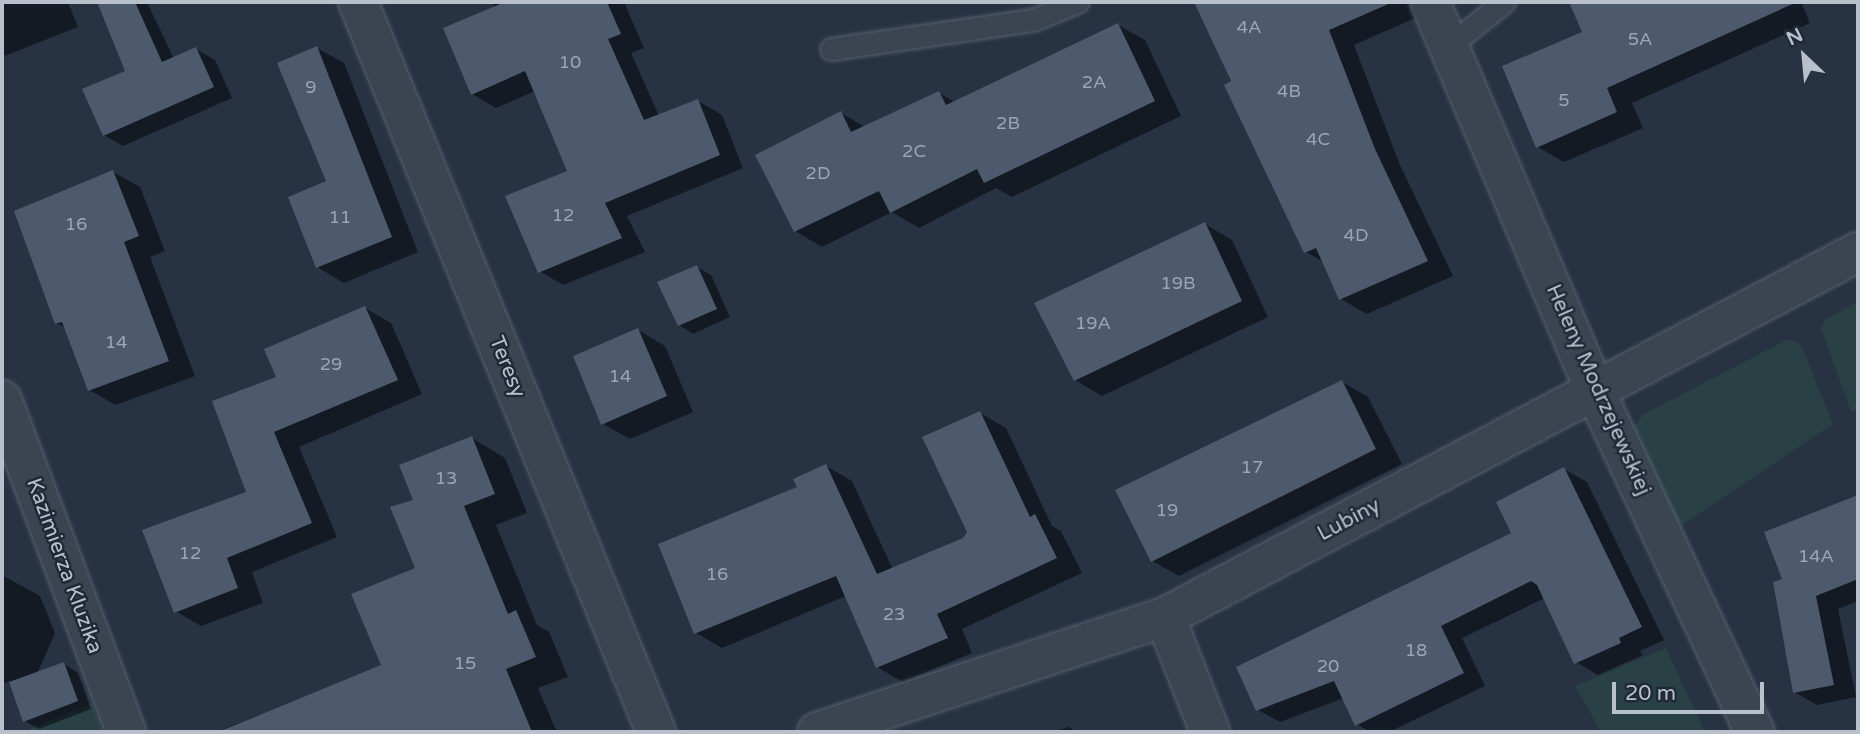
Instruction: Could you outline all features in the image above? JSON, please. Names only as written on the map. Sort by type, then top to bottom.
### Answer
[{"type":"street","name":"Teresy","points":[[358,2],[656,732]]},
{"type":"street","name":"Heleny Modrzejewskiej","points":[[1430,2],[1595,391],[1755,732]]},
{"type":"street","name":"Lubiny","points":[[817,732],[1165,617],[1858,252]]},
{"type":"street","name":"Kazimierza Kluzika","points":[[2,400],[126,732]]},
{"type":"street","points":[[1165,617],[1210,732]]},
{"type":"lane","points":[[831,49],[1033,20],[1077,2]]},
{"type":"lane","points":[[1450,45],[1504,2]]},
{"type":"green space","points":[[1858,301],[1858,410],[1851,412],[1821,328],[1825,320]]},
{"type":"green space","points":[[1786,340],[1796,341],[1803,349],[1833,424],[1679,527],[1632,433],[1636,423],[1644,414]]},
{"type":"green space","points":[[1666,648],[1705,732],[1601,732],[1575,686]]},
{"type":"green space","points":[[92,703],[103,732],[22,732]]},
{"type":"building","points":[[97,2],[135,2],[162,62],[196,47],[214,87],[103,136],[82,89],[125,71]]},
{"type":"building","points":[[505,2],[607,2],[621,34],[608,39],[644,120],[698,99],[720,155],[605,203],[622,238],[538,273],[505,196],[567,171],[525,71],[471,95],[443,28]]},
{"type":"building","points":[[1194,2],[1393,2],[1329,30],[1375,149],[1428,261],[1339,300],[1316,248],[1304,253],[1224,85],[1231,81]]},
{"type":"building","points":[[1569,2],[1797,2],[1607,88],[1617,112],[1536,148],[1502,66],[1582,32]]},
{"type":"building","points":[[1118,23],[1155,101],[984,183],[977,169],[890,213],[879,191],[794,232],[755,155],[841,111],[851,132],[939,91],[946,105]]},
{"type":"building","points":[[317,46],[392,237],[316,268],[288,197],[326,181],[277,63]]},
{"type":"building","points":[[113,170],[139,236],[124,242],[169,361],[88,391],[62,322],[55,324],[14,211]]},
{"type":"building","points":[[1205,222],[1242,301],[1074,381],[1034,303]]},
{"type":"building","points":[[697,265],[717,309],[678,326],[657,282]]},
{"type":"building","points":[[365,306],[398,380],[274,432],[312,523],[227,558],[238,588],[174,613],[142,530],[246,492],[212,401],[276,377],[264,349]]},
{"type":"building","points":[[638,328],[667,396],[601,425],[573,356]]},
{"type":"building","points":[[1342,380],[1376,449],[1151,562],[1115,490]]},
{"type":"building","points":[[980,411],[1030,517],[1035,514],[1057,558],[937,614],[948,638],[876,668],[836,576],[694,634],[658,544],[797,487],[793,479],[826,464],[877,574],[963,538],[967,532],[922,437]]},
{"type":"building","points":[[472,436],[495,494],[464,506],[508,614],[516,610],[536,657],[506,669],[532,732],[218,732],[381,665],[351,594],[415,568],[390,507],[413,500],[399,465]]},
{"type":"building","points":[[1564,467],[1642,627],[1619,638],[1621,643],[1574,664],[1537,585],[1531,581],[1441,626],[1464,673],[1355,726],[1334,681],[1256,711],[1236,667],[1511,533],[1496,502]]},
{"type":"building","points":[[1858,495],[1858,579],[1816,596],[1834,685],[1793,693],[1773,582],[1782,579],[1764,532]]},
{"type":"building","points":[[64,662],[78,701],[23,722],[9,682]]}]
